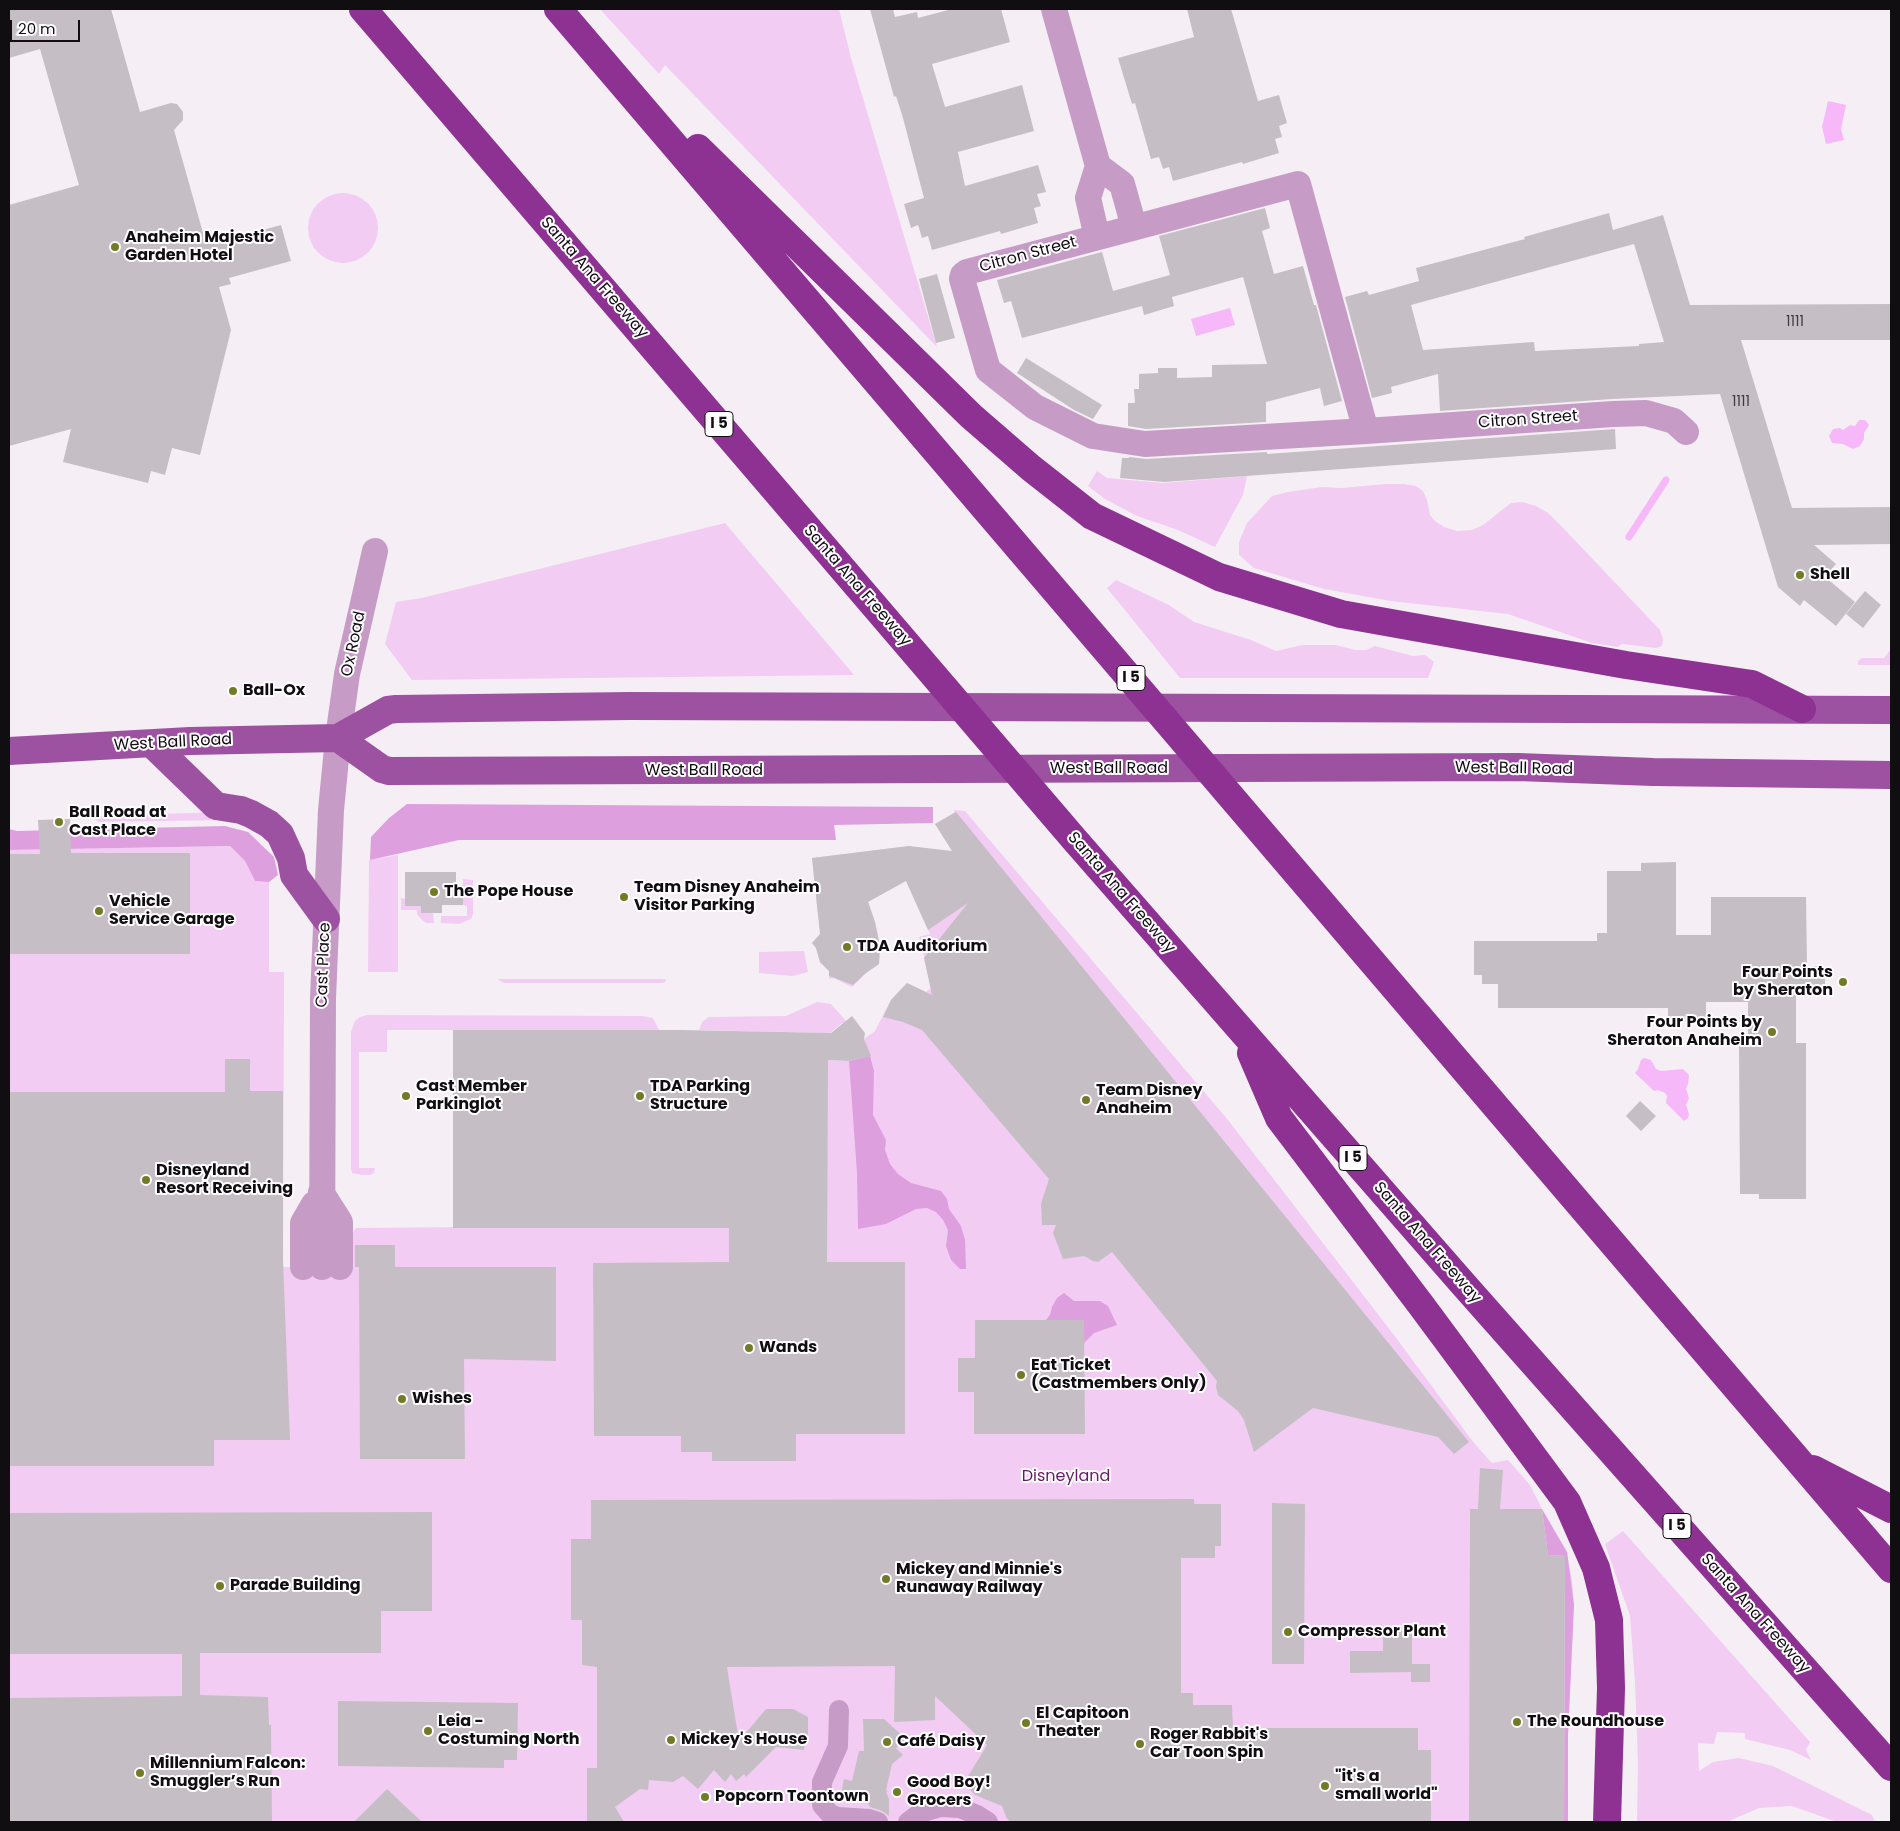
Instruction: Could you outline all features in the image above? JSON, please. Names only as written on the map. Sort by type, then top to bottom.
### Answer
[{"type":"highway","name":"Santa Ana Freeway","points":[[363,9],[1068,832],[1457,1278],[1891,1767]]},
{"type":"highway","points":[[562,14],[971,416],[1031,468],[1092,516],[1218,577],[1341,614],[1616,663],[1752,684],[1802,709]]},
{"type":"highway","name":"I 5","points":[[562,14],[1891,1569]]},
{"type":"highway","points":[[1242,1030],[1279,1118],[1567,1502],[1596,1568],[1609,1620],[1610,1688],[1607,1822]]},
{"type":"highway","points":[[1800,1463],[1891,1509]]},
{"type":"main road","name":"West Ball Road","points":[[9,751],[190,741],[338,738],[388,710],[396,709],[630,706],[1891,710]]},
{"type":"main road","name":"West Ball Road","points":[[338,738],[382,769],[389,771],[631,772],[1518,767],[1653,772],[1891,775]]},
{"type":"main road","points":[[152,744],[216,806],[241,810],[251,814],[269,824],[280,834],[291,858],[294,876],[326,919]]},
{"type":"street","points":[[1054,9],[1098,166],[1088,198],[1097,237]]},
{"type":"street","points":[[1098,166],[1122,184],[1134,228]]},
{"type":"street","name":"Citron Street","points":[[1366,431],[1298,184],[976,269],[963,275],[962,279],[988,370],[1035,407],[1094,436],[1145,444],[1366,431],[1613,414],[1646,413],[1674,422],[1686,432]]},
{"type":"street","name":"Ox Road","points":[[338,738],[347,674],[375,552]]},
{"type":"street","name":"Cast Place","points":[[321,1192],[340,1222],[322,1267],[303,1223],[321,1192],[322,1012],[331,810],[338,738]]},
{"type":"street","points":[[839,1710],[838,1746],[822,1782],[822,1805],[830,1814],[838,1817],[869,1819],[878,1822]]},
{"type":"street","points":[[908,1822],[920,1813],[941,1807],[960,1808],[978,1815],[988,1822]]},
{"type":"green space","points":[[600,9],[839,9],[851,58],[937,347],[665,65],[659,74]]},
{"type":"green space","points":[[343,193],[356,196],[368,203],[375,215],[378,228],[375,241],[368,253],[356,260],[343,263],[330,260],[318,253],[311,241],[308,228],[311,215],[318,203],[330,196]]},
{"type":"green space","points":[[1097,471],[1107,478],[1163,483],[1247,476],[1243,495],[1215,547],[1178,530],[1137,516],[1105,499],[1088,486]]},
{"type":"green space","points":[[1386,484],[1416,486],[1423,491],[1430,515],[1435,521],[1444,527],[1457,531],[1472,530],[1483,525],[1511,503],[1522,502],[1536,506],[1548,513],[1660,630],[1663,639],[1662,646],[1656,648],[1622,644],[1618,647],[1592,643],[1508,614],[1391,601],[1324,589],[1254,568],[1239,555],[1239,542],[1247,523],[1272,496],[1322,487],[1342,488]]},
{"type":"green space","points":[[725,523],[854,675],[412,680],[385,644],[396,602],[422,598]]},
{"type":"green space","points":[[1116,580],[1169,605],[1194,622],[1251,640],[1276,651],[1303,645],[1336,645],[1355,650],[1366,650],[1375,646],[1413,656],[1425,655],[1434,662],[1428,678],[1180,678],[1107,588]]},
{"type":"green space","points":[[1891,649],[1891,665],[1858,665],[1858,661],[1862,658],[1884,658]]},
{"type":"green space","name":"Disneyland","points":[[953,810],[965,811],[1228,1120],[1394,1335],[1474,1443],[1492,1463],[1508,1460],[1530,1485],[1552,1529],[1567,1552],[1572,1580],[1574,1605],[1568,1735],[1568,1822],[9,1822],[9,850],[230,846],[245,861],[255,881],[269,882],[269,972],[284,972],[283,1267],[322,1267],[356,1228],[471,1227],[828,1060],[849,1061],[870,1056],[864,1039],[875,1031],[891,1000],[898,992],[907,983],[926,992],[946,976],[925,960],[919,937],[930,934],[905,879],[868,901],[880,946],[879,964],[866,973],[852,987],[834,978],[829,979],[829,971],[820,962],[816,948],[812,943],[832,923],[818,916],[812,858],[909,846],[948,854],[952,850],[935,824],[955,812]]},
{"type":"green space","points":[[226,812],[225,820],[99,822],[90,816]]},
{"type":"green space","points":[[398,855],[398,972],[368,972],[369,860]]},
{"type":"green space","points":[[463,879],[473,880],[473,914],[471,919],[459,924],[441,923],[441,916],[467,916],[467,906],[463,905]]},
{"type":"green space","points":[[401,898],[405,899],[405,906],[421,906],[421,913],[433,913],[434,923],[426,923],[417,914],[417,910],[401,910]]},
{"type":"green space","points":[[804,951],[808,972],[793,976],[759,973],[759,952]]},
{"type":"green space","points":[[498,979],[666,979],[662,983],[504,983]]},
{"type":"green space","points":[[817,1002],[831,1004],[848,1023],[842,1023],[830,1033],[699,1030],[702,1022],[709,1017],[786,1016]]},
{"type":"green space","points":[[367,1015],[642,1016],[653,1018],[659,1030],[387,1030],[387,1052],[359,1052],[359,1168],[375,1168],[374,1173],[362,1175],[352,1173],[351,1169],[351,1032],[355,1021]]},
{"type":"green space","points":[[1623,1531],[1810,1742],[1806,1750],[1811,1760],[1790,1750],[1745,1739],[1745,1733],[1717,1732],[1714,1744],[1698,1743],[1699,1771],[1713,1762],[1739,1758],[1773,1766],[1872,1815],[1875,1822],[1837,1822],[1792,1806],[1759,1808],[1727,1822],[1637,1822],[1638,1763],[1630,1616],[1605,1544]]},
{"type":"shaded area","points":[[1828,101],[1846,105],[1841,129],[1844,140],[1826,144],[1822,127]]},
{"type":"shaded area","points":[[1230,308],[1235,325],[1196,336],[1191,319]]},
{"type":"shaded area","points":[[1859,420],[1865,420],[1869,425],[1860,446],[1853,449],[1843,444],[1832,443],[1829,436],[1833,429],[1840,428],[1843,430],[1850,425],[1855,426]]},
{"type":"shaded area","points":[[407,804],[933,807],[933,823],[834,825],[836,840],[459,840],[370,860],[371,837],[389,818]]},
{"type":"shaded area","points":[[225,826],[248,832],[274,857],[278,875],[269,882],[255,881],[245,861],[230,846],[9,850],[9,829],[17,831]]},
{"type":"shaded area","points":[[870,1056],[874,1071],[873,1115],[886,1140],[885,1150],[890,1164],[898,1174],[911,1183],[941,1191],[947,1199],[949,1209],[961,1226],[965,1240],[966,1269],[960,1269],[951,1260],[946,1246],[948,1230],[936,1212],[927,1208],[916,1209],[886,1224],[858,1229],[857,1173],[849,1061]]},
{"type":"shaded area","points":[[1644,1058],[1651,1060],[1656,1069],[1661,1071],[1683,1069],[1689,1075],[1686,1089],[1689,1098],[1686,1105],[1689,1114],[1688,1118],[1684,1121],[1666,1103],[1667,1096],[1665,1093],[1658,1090],[1654,1091],[1635,1073],[1641,1060]]},
{"type":"shaded area","points":[[1064,1293],[1074,1301],[1100,1301],[1108,1306],[1117,1325],[1094,1333],[1084,1343],[1084,1321],[1046,1320],[1057,1298]]},
{"type":"shaded area","points":[[1542,1509],[1567,1552],[1574,1605],[1568,1735],[1568,1822],[1564,1822],[1565,1556],[1548,1555]]},
{"type":"building","name":"Anaheim Majestic Garden Hotel","points":[[9,9],[111,9],[140,112],[171,103],[177,104],[183,112],[183,120],[174,130],[205,240],[218,237],[219,242],[281,225],[291,261],[229,278],[231,284],[219,287],[231,330],[200,455],[172,448],[165,475],[151,471],[148,483],[63,462],[71,429],[9,446],[9,205],[79,185],[40,49],[9,58]]},
{"type":"building","points":[[870,9],[893,9],[895,17],[917,12],[918,18],[952,9],[1001,9],[1010,42],[932,64],[945,107],[1022,85],[1034,131],[958,152],[965,186],[1038,165],[1046,192],[1037,194],[1041,206],[1034,208],[1038,223],[1001,234],[1000,231],[932,250],[928,236],[922,238],[918,225],[911,228],[904,204],[924,198],[903,118],[896,96],[894,97]]},
{"type":"building","points":[[1187,9],[1231,9],[1258,101],[1279,95],[1287,123],[1279,126],[1282,137],[1275,139],[1279,153],[1173,181],[1169,167],[1163,169],[1159,157],[1151,159],[1135,103],[1132,104],[1118,58],[1194,37]]},
{"type":"building","points":[[1265,208],[1270,228],[1262,231],[1274,274],[1303,266],[1314,305],[1316,305],[1342,401],[1324,406],[1320,388],[1266,402],[1266,422],[1146,429],[1128,426],[1128,403],[1135,403],[1134,389],[1139,389],[1139,374],[1158,373],[1158,368],[1177,368],[1177,378],[1212,377],[1212,365],[1267,364],[1243,277],[1172,297],[1174,306],[1144,315],[1142,306],[1022,338],[1011,301],[1004,303],[997,280],[1102,252],[1113,291],[1170,275],[1159,236]]},
{"type":"building","points":[[1609,213],[1613,230],[1663,215],[1690,305],[1891,304],[1891,340],[1741,340],[1792,508],[1891,507],[1891,544],[1814,545],[1836,564],[1825,577],[1855,602],[1836,626],[1804,600],[1800,606],[1778,587],[1720,394],[1612,399],[1440,411],[1438,374],[1391,387],[1392,393],[1372,398],[1345,297],[1367,291],[1369,295],[1419,281],[1416,268],[1525,239],[1524,237]],"holes":[[[1634,244],[1664,342],[1639,344],[1639,346],[1535,351],[1534,342],[1423,350],[1411,305]]]},
{"type":"building","points":[[937,274],[955,338],[936,343],[919,279]]},
{"type":"building","points":[[1026,358],[1102,405],[1093,419],[1074,410],[1017,373]]},
{"type":"building","points":[[1615,429],[1616,449],[1164,482],[1120,478],[1122,458],[1129,457],[1146,459],[1267,452],[1267,454]]},
{"type":"building","points":[[1865,591],[1881,605],[1863,628],[1846,614]]},
{"type":"building","name":"Team Disney Anaheim","points":[[956,812],[1469,1442],[1454,1454],[1438,1437],[1313,1408],[1254,1452],[1244,1420],[1238,1411],[1218,1395],[1217,1381],[1112,1252],[1098,1262],[1084,1256],[1063,1259],[1053,1233],[1056,1225],[1042,1225],[1041,1204],[1049,1179],[922,1030],[903,1022],[883,1017],[891,1000],[907,983],[932,995],[924,958],[968,903],[928,930],[906,881],[868,902],[880,946],[879,964],[853,985],[829,976],[829,971],[820,962],[816,948],[812,943],[820,934],[812,858],[909,846],[952,851],[935,824]]},
{"type":"building","name":"Vehicle Service Garage","points":[[70,819],[71,853],[190,853],[190,954],[9,954],[9,854],[40,854],[38,820]]},
{"type":"building","name":"Four Points by Sheraton Anaheim","points":[[1676,862],[1676,935],[1711,935],[1711,897],[1806,897],[1807,966],[1825,966],[1825,993],[1796,993],[1796,1043],[1806,1043],[1806,1199],[1759,1199],[1759,1194],[1740,1194],[1739,1044],[1748,1043],[1748,1002],[1706,1002],[1706,1022],[1668,1022],[1668,1008],[1498,1008],[1498,984],[1482,984],[1482,975],[1474,975],[1474,941],[1597,941],[1597,933],[1607,933],[1607,871],[1641,871],[1641,863]]},
{"type":"building","name":"The Pope House","points":[[405,872],[456,872],[456,885],[463,885],[463,905],[442,905],[442,913],[421,913],[421,906],[405,906]]},
{"type":"building","points":[[852,1016],[865,1033],[864,1039],[871,1056],[849,1061],[828,1060],[827,1262],[905,1262],[905,1434],[796,1434],[796,1461],[712,1461],[712,1452],[681,1452],[681,1436],[594,1436],[593,1263],[729,1262],[729,1228],[453,1228],[453,1030],[681,1030],[831,1033]]},
{"type":"building","name":"Disneyland Resort Receiving","points":[[225,1059],[250,1059],[250,1091],[283,1091],[283,1260],[290,1440],[214,1440],[214,1466],[9,1466],[9,1092],[225,1092]]},
{"type":"building","points":[[1640,1101],[1656,1116],[1641,1131],[1626,1116]]},
{"type":"building","name":"Wishes","points":[[355,1245],[395,1245],[395,1267],[556,1267],[556,1361],[464,1359],[465,1459],[360,1459],[359,1267],[355,1267]]},
{"type":"building","name":"Eat Ticket (Castmembers Only)","points":[[975,1320],[1084,1320],[1085,1434],[974,1434],[974,1392],[958,1392],[958,1358],[975,1358]]},
{"type":"building","name":"The Roundhouse","points":[[1480,1468],[1503,1470],[1500,1509],[1542,1509],[1548,1555],[1565,1556],[1564,1822],[1469,1822],[1470,1509],[1478,1509]]},
{"type":"building","points":[[1194,1499],[1194,1504],[1221,1504],[1221,1546],[1215,1546],[1215,1558],[1181,1558],[1181,1693],[1193,1693],[1193,1705],[1232,1705],[1233,1728],[1418,1728],[1418,1750],[1431,1750],[1431,1822],[1010,1822],[1002,1806],[974,1794],[964,1783],[987,1745],[935,1696],[935,1720],[894,1722],[895,1666],[727,1667],[739,1741],[766,1709],[793,1709],[808,1717],[808,1739],[805,1739],[804,1750],[776,1747],[746,1777],[744,1774],[736,1781],[731,1774],[725,1782],[714,1770],[698,1789],[683,1776],[673,1782],[649,1780],[648,1790],[640,1789],[615,1807],[624,1822],[587,1822],[587,1768],[597,1768],[597,1667],[582,1665],[582,1620],[571,1620],[571,1539],[591,1539],[591,1500]]},
{"type":"building","points":[[1272,1503],[1305,1504],[1304,1664],[1272,1664]]},
{"type":"building","name":"Parade Building","points":[[432,1512],[432,1611],[381,1611],[381,1653],[200,1653],[200,1695],[268,1697],[269,1725],[271,1725],[272,1822],[9,1822],[9,1698],[182,1696],[182,1654],[9,1654],[9,1513]]},
{"type":"building","points":[[1383,1626],[1412,1626],[1412,1664],[1430,1664],[1430,1682],[1411,1682],[1411,1672],[1350,1673],[1350,1651],[1383,1651]]},
{"type":"building","name":"Leia - Costuming North","points":[[338,1701],[518,1703],[517,1760],[504,1760],[504,1768],[338,1766]]},
{"type":"building","points":[[863,1719],[884,1719],[906,1739],[896,1748],[903,1755],[892,1764],[886,1790],[888,1791],[886,1792],[889,1799],[889,1816],[882,1811],[870,1807],[864,1798],[847,1803],[848,1801],[840,1799],[844,1779],[852,1781],[859,1751],[864,1751]]},
{"type":"building","points":[[387,1789],[422,1822],[354,1822]]},
{"type":"waterway","points":[[1629,537],[1666,480]]},
{"type":"place","name":"Anaheim Majestic Garden Hotel","points":[[115,247]]},
{"type":"place","name":"Shell","points":[[1800,575]]},
{"type":"place","name":"Ball-Ox","points":[[233,691]]},
{"type":"place","name":"Ball Road at Cast Place","points":[[59,822]]},
{"type":"place","name":"The Pope House","points":[[434,892]]},
{"type":"place","name":"Team Disney Anaheim Visitor Parking","points":[[624,897]]},
{"type":"place","name":"Vehicle Service Garage","points":[[99,911]]},
{"type":"place","name":"TDA Auditorium","points":[[847,947]]},
{"type":"place","name":"Four Points by Sheraton","points":[[1843,982]]},
{"type":"place","name":"Four Points by Sheraton Anaheim","points":[[1772,1032]]},
{"type":"place","name":"Cast Member Parkinglot","points":[[406,1096]]},
{"type":"place","name":"TDA Parking Structure","points":[[640,1096]]},
{"type":"place","name":"Team Disney Anaheim","points":[[1086,1100]]},
{"type":"place","name":"Disneyland Resort Receiving","points":[[146,1180]]},
{"type":"place","name":"Wands","points":[[749,1348]]},
{"type":"place","name":"Eat Ticket (Castmembers Only)","points":[[1021,1375]]},
{"type":"place","name":"Wishes","points":[[402,1399]]},
{"type":"place","name":"Mickey and Minnie's Runaway Railway","points":[[886,1579]]},
{"type":"place","name":"Parade Building","points":[[220,1586]]},
{"type":"place","name":"Compressor Plant","points":[[1288,1632]]},
{"type":"place","name":"The Roundhouse","points":[[1517,1722]]},
{"type":"place","name":"El Capitoon Theater","points":[[1026,1723]]},
{"type":"place","name":"Leia - Costuming North","points":[[428,1731]]},
{"type":"place","name":"Mickey's House","points":[[671,1740]]},
{"type":"place","name":"Café Daisy","points":[[887,1742]]},
{"type":"place","name":"Roger Rabbit's Car Toon Spin","points":[[1140,1744]]},
{"type":"place","name":"Millennium Falcon: Smuggler’s Run","points":[[140,1773]]},
{"type":"place","name":"\"it's a small world\"","points":[[1325,1786]]},
{"type":"place","name":"Good Boy! Grocers","points":[[897,1792]]},
{"type":"place","name":"Popcorn Toontown","points":[[705,1797]]}]
